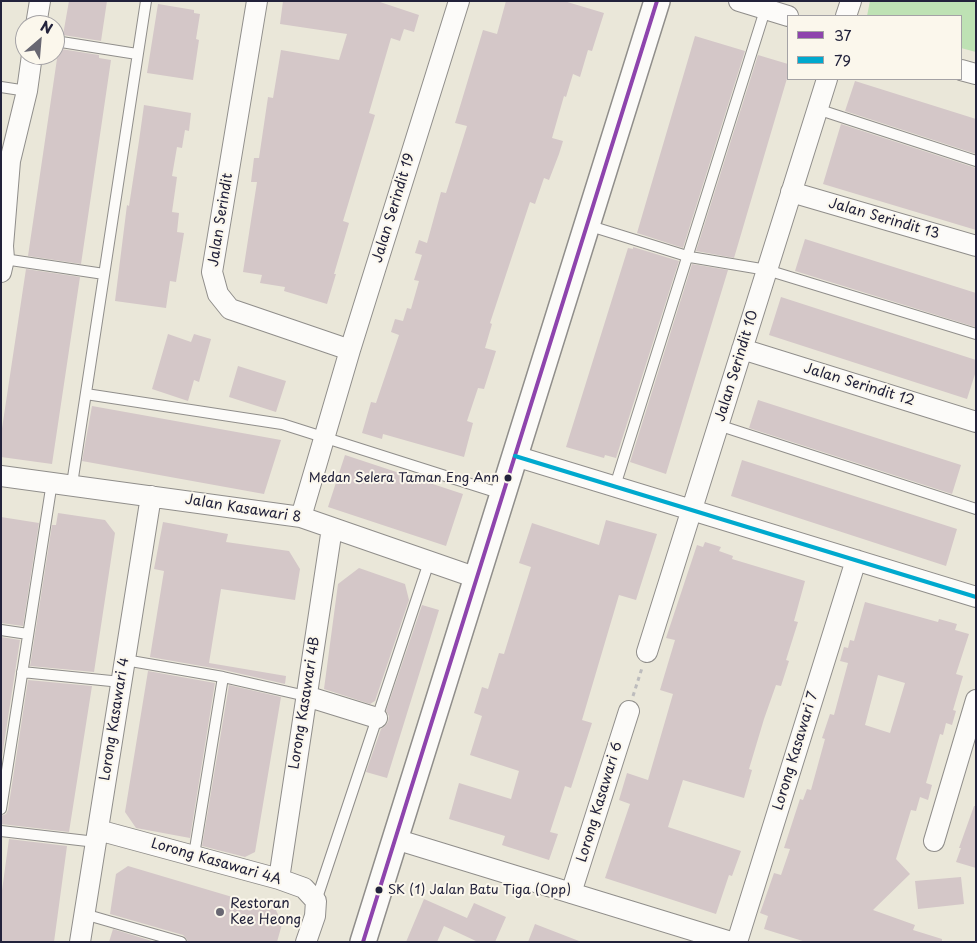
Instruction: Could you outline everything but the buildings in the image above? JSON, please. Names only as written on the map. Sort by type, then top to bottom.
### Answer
[{"type":"street","points":[[38,15],[40,1]]},
{"type":"street","name":"Jalan Serindit","points":[[257,1],[212,272],[218,294],[230,309],[350,350]]},
{"type":"street","name":"Jalan Serindit 19","points":[[301,517],[350,350],[459,1]]},
{"type":"street","points":[[363,942],[657,1]]},
{"type":"street","points":[[739,1],[767,5],[787,15]]},
{"type":"street","points":[[846,15],[851,1]]},
{"type":"street","points":[[2,256],[6,160],[27,91],[31,65]]},
{"type":"street","points":[[962,70],[976,74]]},
{"type":"street","name":"Jalan Serindit 10","points":[[647,652],[827,80]]},
{"type":"street","name":"Jalan Serindit 13","points":[[791,192],[976,246]]},
{"type":"street","name":"Jalan Serindit 12","points":[[742,349],[976,422]]},
{"type":"street","points":[[515,456],[976,597]]},
{"type":"street","name":"Jalan Kasawari 8","points":[[1,476],[72,484],[301,517],[477,578]]},
{"type":"street","name":"Lorong Kasawari 4","points":[[80,942],[151,496]]},
{"type":"street","name":"Lorong Kasawari 4B","points":[[279,878],[332,528]]},
{"type":"street","name":"Lorong Kasawari 7","points":[[737,942],[856,560]]},
{"type":"street","points":[[306,696],[377,718]]},
{"type":"street","points":[[934,840],[976,700]]},
{"type":"street","name":"Lorong Kasawari 6","points":[[572,894],[629,711]]},
{"type":"street","name":"Lorong Kasawari 4A","points":[[97,836],[194,855],[279,878],[304,888],[316,901]]},
{"type":"street","points":[[395,839],[731,942]]},
{"type":"street","points":[[306,942],[315,916],[316,901]]},
{"type":"lane","points":[[72,484],[146,1]]},
{"type":"lane","points":[[615,486],[767,5]]},
{"type":"lane","points":[[65,43],[137,54]]},
{"type":"lane","points":[[1,86],[27,91]]},
{"type":"lane","points":[[817,109],[976,161]]},
{"type":"lane","points":[[587,225],[688,256],[767,270],[976,334]]},
{"type":"lane","points":[[2,256],[104,274]]},
{"type":"lane","points":[[86,394],[282,424],[503,495]]},
{"type":"lane","points":[[718,425],[976,509]]},
{"type":"lane","points":[[1,810],[52,482]]},
{"type":"lane","points":[[316,901],[429,562]]},
{"type":"lane","points":[[1,630],[28,634]]},
{"type":"lane","points":[[125,660],[223,677],[306,696]]},
{"type":"lane","points":[[22,672],[121,682]]},
{"type":"lane","points":[[194,855],[223,677]]},
{"type":"lane","points":[[1,831],[97,836]]},
{"type":"lane","points":[[84,914],[181,942]]},
{"type":"path","points":[[629,711],[647,652]]},
{"type":"green space","points":[[870,1],[976,1],[976,52],[962,48],[962,15],[867,15]]},
{"type":"transit line","name":"37","points":[[363,942],[657,1]]},
{"type":"transit line","name":"79","points":[[515,456],[976,597]]},
{"type":"place","name":"Medan Selera Taman Eng Ann","points":[[508,478]]},
{"type":"place","name":"SK (1) Jalan Batu Tiga (Opp)","points":[[379,890]]},
{"type":"place","name":"Restoran Kee Heong","points":[[220,912]]}]
